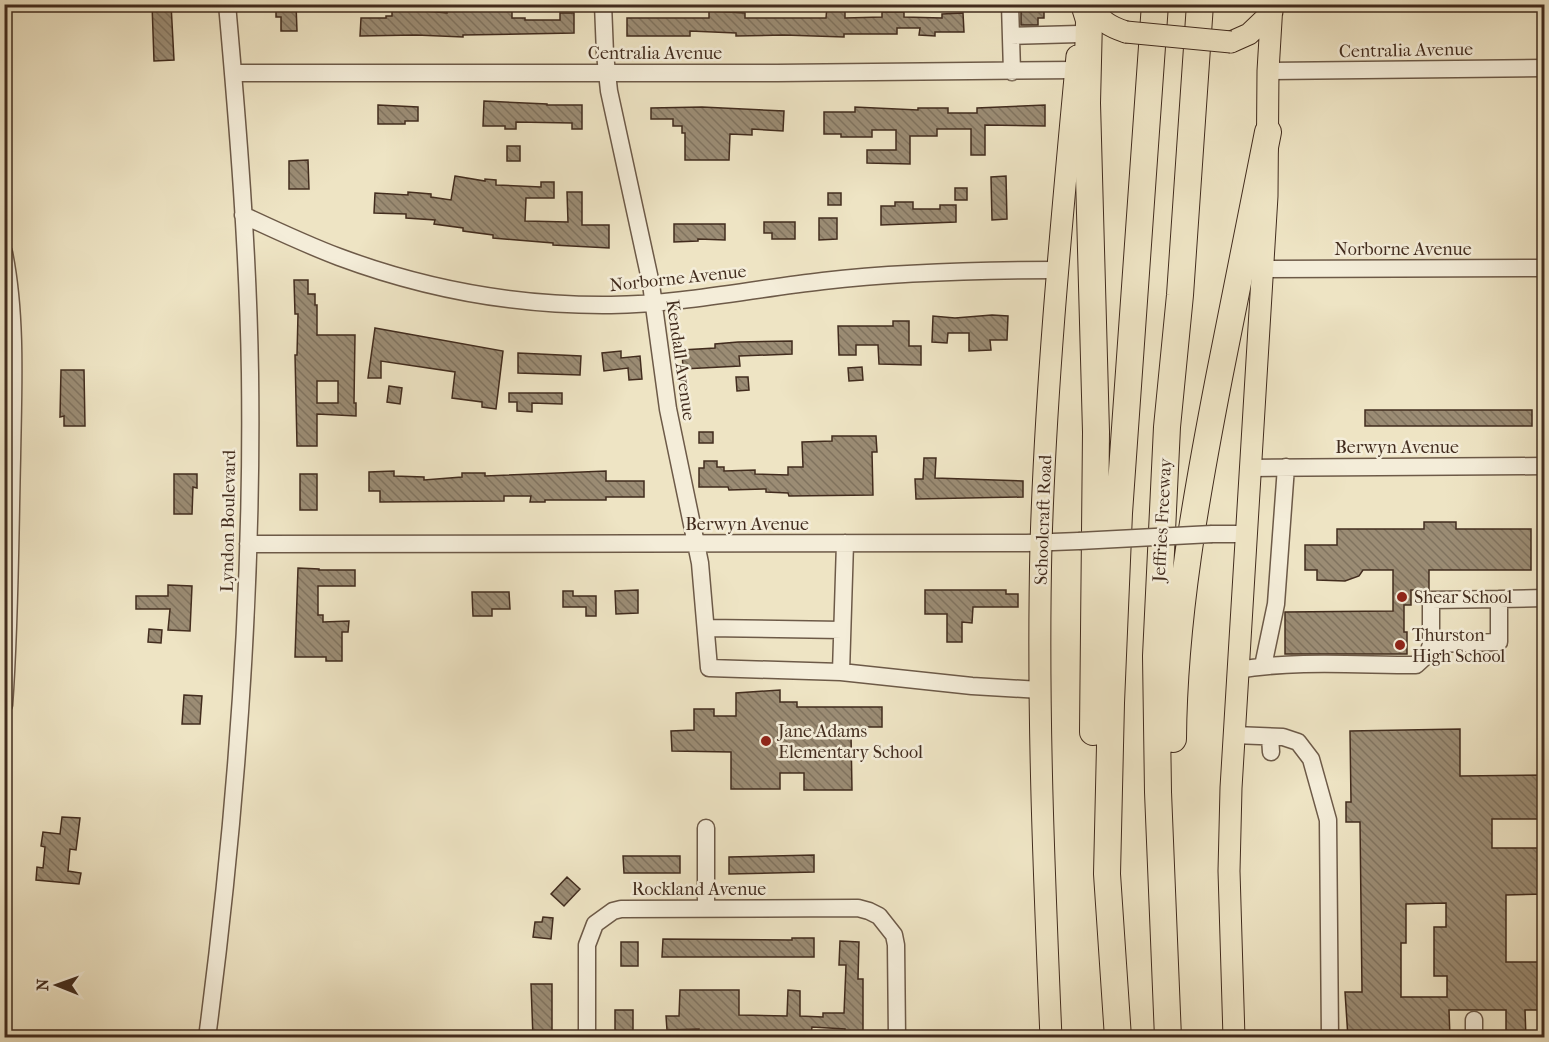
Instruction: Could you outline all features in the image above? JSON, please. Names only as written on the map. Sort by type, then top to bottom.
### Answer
[{"type":"highway","points":[[1083,4],[1089,20],[1087,125],[1096,432],[1093,725],[1095,790],[1107,874],[1118,1038]]},
{"type":"highway","points":[[1107,874],[1119,513],[1155,4]]},
{"type":"highway","name":"Jeffries Freeway","points":[[1168,1038],[1158,792],[1156,656],[1166,438],[1180,295],[1200,4]]},
{"type":"highway","points":[[1177,1038],[1181,999],[1173,762],[1178,645],[1206,441],[1268,132]]},
{"type":"main road","name":"Schoolcraft Road","points":[[1051,1038],[1042,818],[1041,543],[1058,270],[1083,4]]},
{"type":"main road","points":[[1093,4],[1095,12],[1104,22],[1126,32],[1231,42],[1249,34],[1272,8]]},
{"type":"main road","points":[[1234,1038],[1229,871],[1234,735],[1267,196],[1268,71],[1272,8]]},
{"type":"street","name":"Lyndon Boulevard","points":[[207,1038],[232,827],[244,657],[248,544],[250,372],[243,215],[227,4]]},
{"type":"street","name":"Kendall Avenue","points":[[603,4],[609,92],[649,274],[668,409],[700,563],[709,668],[841,672]]},
{"type":"street","points":[[1010,4],[1012,72]]},
{"type":"street","points":[[1011,36],[1079,34]]},
{"type":"street","name":"Centralia Avenue","points":[[1268,71],[1545,68]]},
{"type":"street","name":"Centralia Avenue","points":[[233,73],[1076,70]]},
{"type":"street","name":"Norborne Avenue","points":[[243,215],[340,257],[390,273],[493,296],[546,302],[609,305],[652,303],[886,274],[972,270],[1058,270]]},
{"type":"street","points":[[4,253],[11,314],[13,380],[8,650],[4,705]]},
{"type":"street","name":"Norborne Avenue","points":[[1262,269],[1545,268]]},
{"type":"street","name":"Berwyn Avenue","points":[[1249,468],[1545,466]]},
{"type":"street","points":[[1263,666],[1275,604],[1286,467]]},
{"type":"street","name":"Berwyn Avenue","points":[[248,544],[1041,543],[1245,534]]},
{"type":"street","points":[[845,543],[841,672],[972,686],[1040,690]]},
{"type":"street","points":[[1237,670],[1263,666],[1416,665],[1428,654],[1431,644],[1431,600],[1545,598]]},
{"type":"street","points":[[1431,644],[1498,642],[1499,599]]},
{"type":"street","points":[[705,628],[842,630]]},
{"type":"street","points":[[1234,735],[1270,744],[1284,737],[1298,742],[1311,759],[1325,802],[1328,820],[1330,1038]]},
{"type":"street","points":[[706,828],[706,908]]},
{"type":"street","name":"Rockland Avenue","points":[[587,1038],[587,945],[595,924],[606,915],[621,909],[858,908],[869,911],[884,920],[894,935],[897,1038]]},
{"type":"street","points":[[1474,1020],[1474,1038]]},
{"type":"building","points":[[152,4],[171,4],[174,60],[154,61]]},
{"type":"building","points":[[276,4],[296,4],[297,31],[281,31],[281,17],[276,17]]},
{"type":"building","points":[[1021,4],[1044,4],[1044,18],[1038,18],[1038,25],[1021,25]]},
{"type":"building","points":[[447,6],[463,6],[463,10],[512,9],[512,18],[525,18],[525,20],[560,20],[560,13],[574,13],[574,33],[463,35],[463,37],[360,36],[361,18],[386,18],[386,16],[392,16],[392,8],[447,13]]},
{"type":"building","points":[[827,6],[845,7],[845,18],[882,17],[882,12],[904,12],[904,17],[942,18],[942,14],[963,13],[964,32],[935,32],[935,36],[919,35],[920,28],[897,28],[897,34],[844,34],[844,37],[736,36],[736,33],[690,31],[690,36],[627,36],[627,18],[709,18],[709,11],[745,13],[745,18],[826,18]]},
{"type":"building","points":[[484,101],[582,105],[582,129],[572,129],[572,123],[516,122],[516,129],[505,129],[505,126],[483,126]]},
{"type":"building","points":[[378,105],[418,107],[418,121],[405,121],[405,124],[378,124]]},
{"type":"building","points":[[1045,105],[1045,126],[985,125],[985,155],[971,155],[971,129],[937,129],[937,136],[910,136],[910,164],[867,163],[867,150],[896,150],[896,130],[872,130],[872,137],[841,137],[841,134],[824,134],[824,112],[855,112],[855,107],[918,110],[918,108],[948,108],[948,113],[977,113],[977,108]]},
{"type":"building","points":[[702,107],[784,111],[783,131],[752,129],[752,135],[730,134],[729,160],[685,160],[685,133],[682,133],[682,126],[673,126],[673,119],[651,119],[651,108]]},
{"type":"building","points":[[507,146],[520,146],[520,161],[507,161]]},
{"type":"building","points":[[308,160],[309,189],[289,189],[289,161]]},
{"type":"building","points":[[455,176],[485,181],[485,179],[496,180],[496,185],[541,187],[541,182],[554,182],[554,198],[526,198],[525,221],[568,222],[567,192],[582,192],[582,225],[609,225],[609,248],[553,245],[553,243],[493,238],[493,235],[434,224],[435,220],[406,218],[406,214],[374,213],[375,193],[431,194],[431,197],[451,200]]},
{"type":"building","points":[[1006,176],[1007,219],[992,220],[991,177]]},
{"type":"building","points":[[955,188],[967,188],[967,200],[955,200]]},
{"type":"building","points":[[828,193],[841,193],[841,205],[828,205]]},
{"type":"building","points":[[895,202],[913,202],[913,209],[940,209],[940,205],[956,205],[956,222],[881,225],[881,206],[895,206]]},
{"type":"building","points":[[819,218],[837,218],[837,239],[819,240]]},
{"type":"building","points":[[764,222],[795,222],[795,239],[772,239],[772,233],[764,233]]},
{"type":"building","points":[[674,224],[725,224],[725,240],[698,239],[698,241],[674,242]]},
{"type":"building","points":[[294,280],[308,280],[308,294],[315,294],[315,305],[317,305],[317,335],[355,335],[354,403],[356,403],[356,416],[317,414],[317,446],[297,446],[295,355],[297,355],[298,314],[295,314]],"holes":[[[317,381],[338,381],[338,403],[317,403]]]},
{"type":"building","points":[[933,316],[955,318],[1008,316],[1007,340],[990,340],[991,350],[969,351],[969,333],[948,333],[947,343],[932,342]]},
{"type":"building","points":[[893,321],[909,321],[909,346],[921,346],[921,365],[879,364],[878,345],[856,345],[856,355],[839,355],[838,326],[893,326]]},
{"type":"building","points":[[375,328],[503,351],[496,409],[482,407],[482,402],[452,398],[455,372],[381,361],[381,378],[368,378]]},
{"type":"building","points":[[792,341],[792,354],[739,356],[740,366],[683,369],[682,350],[715,348],[715,344],[738,342]]},
{"type":"building","points":[[621,351],[621,358],[640,356],[642,379],[629,380],[628,368],[604,371],[602,353]]},
{"type":"building","points":[[518,353],[581,356],[580,375],[518,373]]},
{"type":"building","points":[[862,367],[863,380],[849,381],[848,368]]},
{"type":"building","points":[[61,370],[84,370],[85,426],[64,426],[64,416],[60,417]]},
{"type":"building","points":[[736,377],[748,377],[749,390],[737,391]]},
{"type":"building","points":[[389,386],[402,388],[400,404],[387,402]]},
{"type":"building","points":[[509,393],[562,393],[562,404],[532,403],[532,412],[517,411],[517,402],[509,402]]},
{"type":"building","points":[[1365,410],[1532,410],[1532,426],[1365,426]]},
{"type":"building","points":[[699,432],[713,432],[713,443],[699,443]]},
{"type":"building","points":[[832,436],[876,436],[877,452],[872,452],[873,495],[789,496],[788,493],[766,492],[766,489],[729,490],[728,487],[699,487],[699,468],[704,468],[704,461],[717,461],[717,467],[724,467],[724,471],[755,470],[755,474],[788,475],[788,467],[803,467],[802,442],[832,441]]},
{"type":"building","points":[[924,458],[936,458],[935,478],[1023,481],[1023,497],[916,499],[915,479],[923,479]]},
{"type":"building","points":[[394,471],[394,476],[424,477],[424,480],[462,477],[462,473],[485,473],[485,476],[606,471],[606,481],[644,481],[644,497],[530,502],[531,496],[504,496],[504,501],[380,502],[380,491],[369,491],[369,472]]},
{"type":"building","points":[[174,474],[197,474],[197,488],[193,487],[192,514],[174,514]]},
{"type":"building","points":[[300,474],[317,474],[317,510],[300,510]]},
{"type":"building","name":"Shear School","points":[[1424,522],[1456,522],[1456,529],[1531,529],[1531,570],[1429,570],[1429,590],[1411,590],[1411,605],[1404,605],[1407,654],[1285,654],[1285,612],[1393,611],[1393,570],[1363,570],[1359,576],[1345,581],[1317,580],[1317,570],[1305,570],[1305,545],[1337,545],[1337,529],[1424,529]]},
{"type":"building","points":[[298,568],[355,570],[355,586],[318,586],[318,615],[323,615],[323,622],[349,621],[348,632],[342,632],[342,661],[326,661],[326,657],[295,657]]},
{"type":"building","points":[[168,585],[192,586],[190,631],[168,630],[170,609],[136,609],[136,596],[168,596]]},
{"type":"building","points":[[638,590],[638,613],[616,614],[615,591]]},
{"type":"building","points":[[925,590],[1006,590],[1006,594],[1018,594],[1018,607],[973,607],[972,623],[962,622],[962,642],[947,642],[947,614],[925,614]]},
{"type":"building","points":[[563,591],[573,591],[573,596],[596,596],[596,616],[586,616],[586,607],[563,607]]},
{"type":"building","points":[[472,592],[509,592],[510,609],[492,609],[492,616],[473,616]]},
{"type":"building","points":[[149,629],[162,630],[161,643],[148,642]]},
{"type":"building","points":[[780,690],[780,702],[797,702],[797,707],[882,707],[882,727],[867,727],[867,734],[851,734],[852,790],[804,790],[804,773],[780,773],[780,789],[731,789],[731,752],[672,751],[671,731],[694,730],[694,709],[714,709],[714,716],[736,716],[736,693]]},
{"type":"building","points":[[184,695],[202,696],[200,724],[182,724]]},
{"type":"building","points":[[1460,729],[1460,776],[1545,775],[1545,819],[1492,819],[1492,848],[1545,848],[1545,894],[1506,895],[1506,962],[1545,962],[1545,1010],[1525,1010],[1526,1038],[1506,1038],[1506,1010],[1449,1010],[1450,1038],[1348,1038],[1345,992],[1362,992],[1360,822],[1346,822],[1346,802],[1351,802],[1350,731]],"holes":[[[1446,903],[1446,927],[1434,927],[1434,976],[1447,976],[1447,997],[1401,997],[1401,943],[1406,943],[1406,904]]]},
{"type":"building","points":[[62,817],[80,818],[76,850],[70,849],[68,871],[81,873],[79,884],[36,880],[37,867],[43,868],[45,847],[41,846],[43,832],[60,834]]},
{"type":"building","points":[[814,855],[814,872],[729,874],[729,857]]},
{"type":"building","points":[[623,856],[680,856],[680,873],[624,873]]},
{"type":"building","points":[[567,877],[580,889],[564,906],[551,894]]},
{"type":"building","points":[[543,917],[553,918],[551,939],[533,937],[535,922],[542,922]]},
{"type":"building","points":[[792,938],[814,938],[814,957],[662,957],[663,939],[792,940]]},
{"type":"building","points":[[840,941],[859,942],[858,979],[863,979],[863,1034],[845,1034],[845,1029],[812,1027],[811,1035],[699,1034],[699,1029],[667,1030],[666,1016],[679,1016],[680,990],[739,990],[739,1015],[787,1016],[788,990],[800,991],[800,1016],[823,1017],[823,1013],[844,1013],[846,965],[839,965]]},
{"type":"building","points":[[621,942],[638,942],[638,966],[621,966]]},
{"type":"building","points":[[531,984],[552,984],[552,1038],[533,1038]]},
{"type":"building","points":[[615,1010],[633,1010],[633,1034],[615,1034]]},
{"type":"place","name":"Shear School","points":[[1402,597]]},
{"type":"place","name":"Thurston High School","points":[[1400,645]]},
{"type":"place","name":"Jane Adams Elementary School","points":[[766,741]]}]
